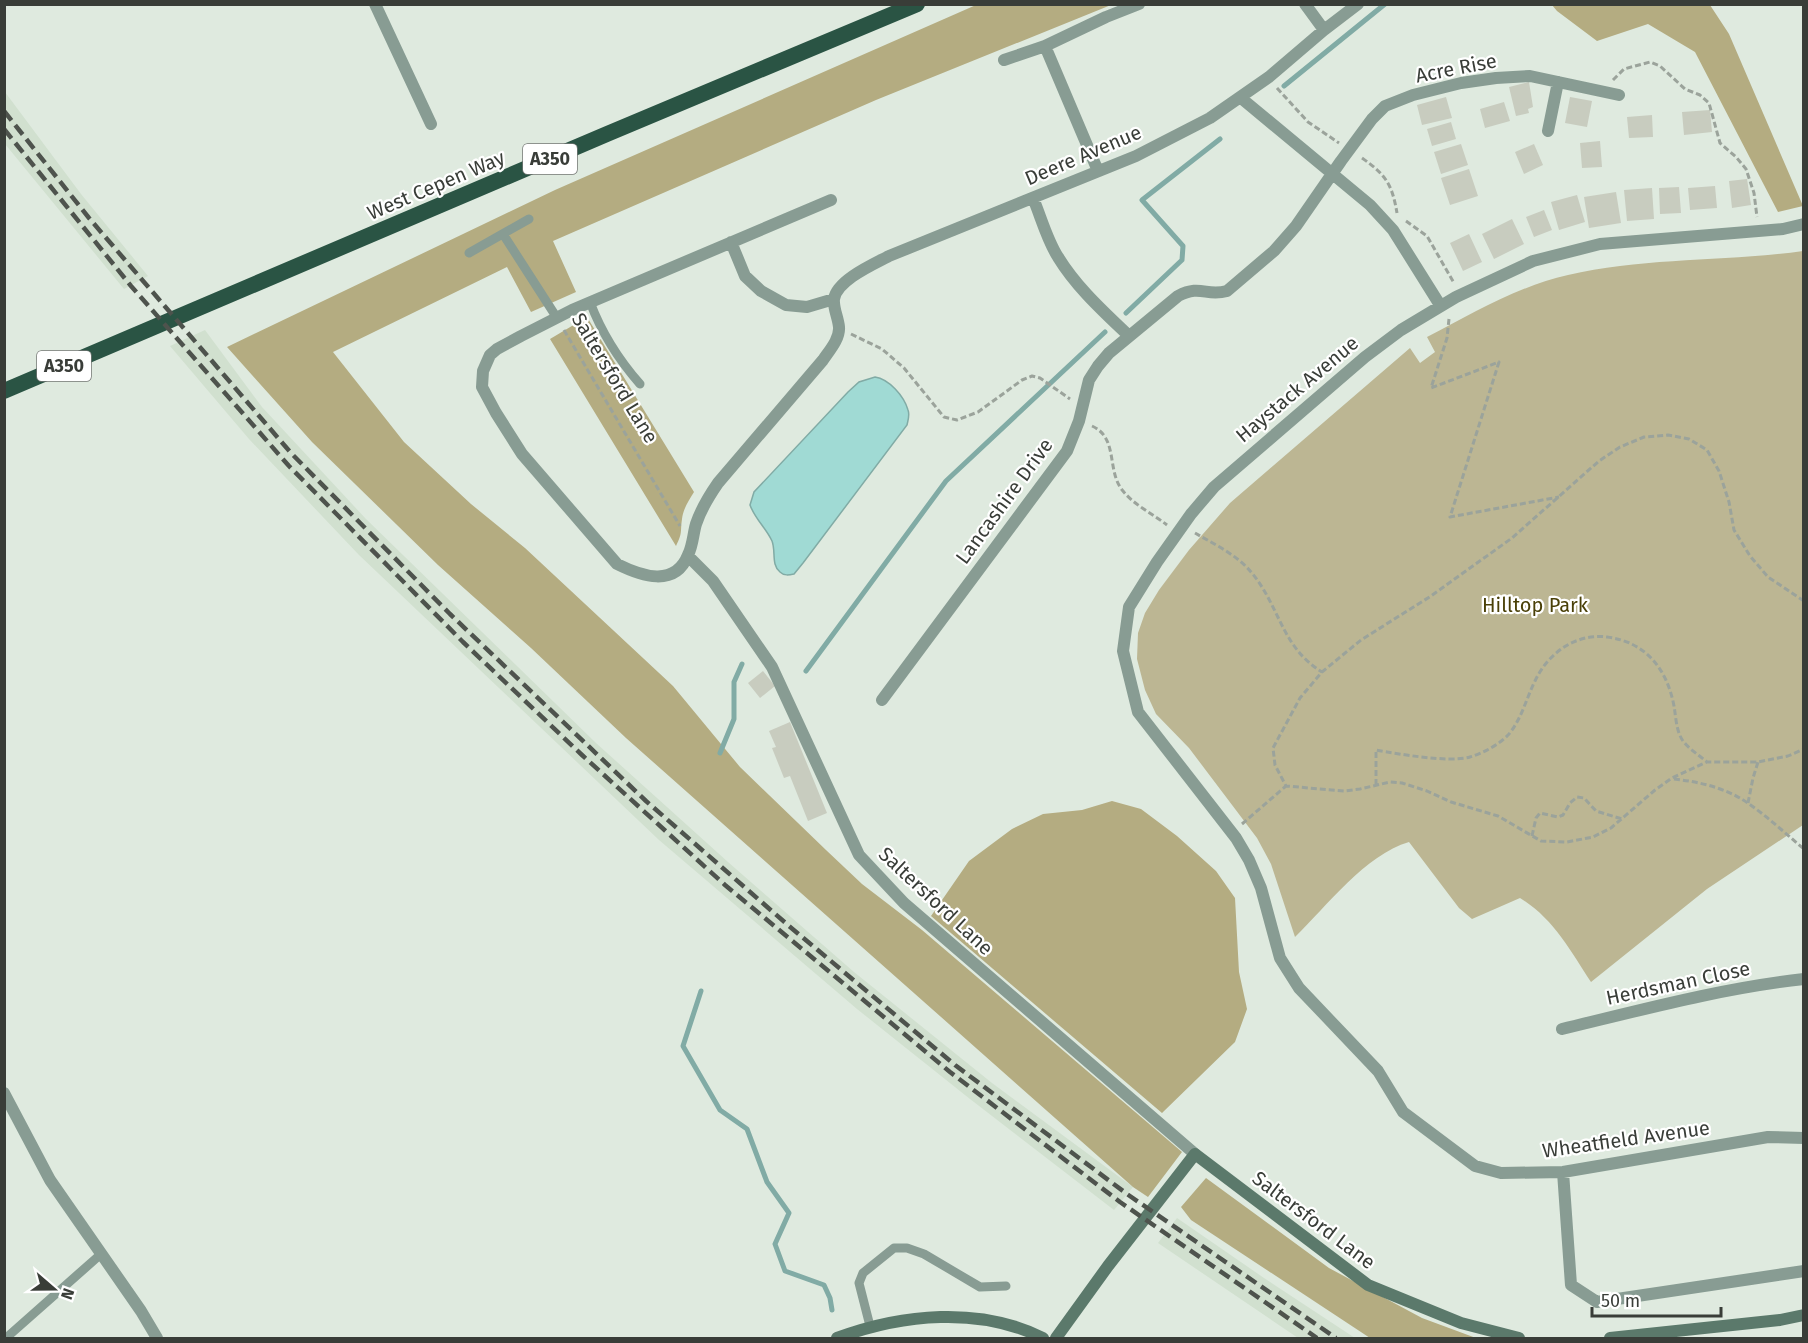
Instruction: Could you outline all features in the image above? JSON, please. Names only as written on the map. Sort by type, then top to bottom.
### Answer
[{"type":"highway","name":"West Cepen Way","points":[[4,391],[917,4]]},
{"type":"main road","points":[[1056,1338],[1108,1266],[1195,1154]]},
{"type":"main road","name":"Saltersford Lane","points":[[1195,1154],[1368,1285],[1461,1323],[1519,1338]]},
{"type":"main road","points":[[1610,1338],[1803,1316]]},
{"type":"main road","points":[[837,1338],[870,1326],[922,1318],[965,1317],[998,1322],[1027,1330],[1043,1338]]},
{"type":"street","points":[[375,4],[431,124]]},
{"type":"street","points":[[1004,60],[1045,46],[1106,17],[1140,4]]},
{"type":"street","points":[[1305,4],[1324,30]]},
{"type":"street","name":"Deere Avenue","points":[[834,299],[838,290],[861,270],[889,256],[1136,156],[1210,118],[1269,77],[1358,4]]},
{"type":"street","points":[[1045,46],[1098,171]]},
{"type":"street","name":"Acre Rise","points":[[1333,174],[1372,119],[1385,106],[1413,95],[1461,83],[1530,76],[1619,95]]},
{"type":"street","points":[[1548,130],[1557,82]]},
{"type":"street","points":[[1241,98],[1370,205],[1393,230],[1440,305]]},
{"type":"street","name":"Lancashire Drive","points":[[882,700],[1067,451],[1079,421],[1089,380],[1109,353],[1178,296],[1190,290],[1218,293],[1233,287],[1274,251],[1296,226],[1333,174]]},
{"type":"street","points":[[1033,198],[1057,255],[1068,273],[1129,336]]},
{"type":"street","points":[[731,242],[745,276],[761,291],[786,305],[807,308],[834,299],[839,328],[835,343],[718,483],[705,502],[688,556],[681,568],[671,575],[652,577],[635,573],[617,564],[522,454],[482,387],[485,363],[497,349],[590,302],[731,242],[831,200]]},
{"type":"street","name":"Haystack Avenue","points":[[1233,835],[1138,712],[1123,651],[1130,607],[1180,529],[1214,487],[1365,357],[1401,330],[1460,294],[1533,261],[1600,244],[1783,229],[1803,224]]},
{"type":"street","name":"Saltersford Lane","points":[[688,556],[714,581],[772,667],[859,855],[904,903],[1195,1154]]},
{"type":"street","name":"Wheatfield Avenue","points":[[1233,835],[1249,860],[1261,888],[1277,948],[1299,988],[1378,1071],[1403,1112],[1475,1166],[1501,1173],[1563,1172],[1768,1137],[1803,1138]]},
{"type":"street","name":"Herdsman Close","points":[[1562,1029],[1772,982],[1803,979]]},
{"type":"street","points":[[4,1093],[50,1180],[141,1311],[157,1338]]},
{"type":"street","points":[[1563,1172],[1571,1285],[1597,1302],[1803,1271]]},
{"type":"lane","points":[[469,253],[529,219]]},
{"type":"lane","name":"Saltersford Lane","points":[[503,234],[557,318]]},
{"type":"lane","points":[[590,302],[613,350],[640,384]]},
{"type":"lane","points":[[870,1326],[859,1283],[863,1273],[894,1248],[907,1248],[924,1254],[980,1287],[1006,1286]]},
{"type":"lane","points":[[6,1338],[101,1254]]},
{"type":"path","points":[[1604,91],[1624,69],[1650,62],[1660,66],[1685,89],[1700,95],[1709,103],[1720,143],[1746,169],[1754,193],[1759,230]]},
{"type":"path","points":[[1269,77],[1288,102],[1308,122],[1384,176],[1395,199],[1396,212],[1399,217],[1427,236],[1460,294]]},
{"type":"path","name":"Saltersford Lane","points":[[557,318],[668,508],[693,541]]},
{"type":"path","points":[[1449,319],[1447,338],[1431,388],[1499,362],[1450,517],[1559,497]]},
{"type":"path","points":[[839,328],[882,349],[904,368],[944,417],[957,420],[978,412],[1022,380],[1032,376],[1040,378],[1059,391]]},
{"type":"path","points":[[1079,421],[1098,429],[1107,438],[1121,490],[1134,501],[1180,529],[1231,555],[1251,571],[1269,597],[1284,632],[1298,652],[1322,672]]},
{"type":"path","points":[[1286,786],[1275,765],[1273,748],[1300,698],[1322,672],[1361,640],[1484,559],[1599,461],[1620,447],[1644,437],[1668,435],[1689,440],[1707,450],[1719,471],[1729,502],[1734,530],[1750,556],[1768,578],[1803,601]]},
{"type":"path","points":[[1376,784],[1376,750],[1400,755],[1445,759],[1469,758],[1487,751],[1508,735],[1521,717],[1536,679],[1557,651],[1583,637],[1608,637],[1639,646],[1656,660],[1666,678],[1678,731],[1683,740],[1707,762]]},
{"type":"path","points":[[1233,835],[1286,786],[1344,791],[1390,782],[1402,783],[1451,802],[1498,816],[1541,841],[1580,841],[1611,828],[1655,789],[1672,778],[1707,762],[1758,762],[1788,756],[1803,749]]},
{"type":"path","points":[[1748,803],[1752,778],[1758,762]]},
{"type":"path","points":[[1672,778],[1709,785],[1748,803],[1803,849]]},
{"type":"path","points":[[1532,836],[1536,818],[1540,813],[1558,818],[1577,797],[1584,798],[1596,811],[1622,819]]},
{"type":"shaded area","points":[[976,5],[1111,5],[876,100],[553,241],[576,292],[531,312],[507,267],[333,352],[404,442],[471,504],[525,548],[673,686],[740,767],[862,884],[922,930],[1182,1152],[1148,1197],[1133,1187],[626,738],[531,648],[438,565],[312,442],[227,347],[555,190]]},
{"type":"shaded area","points":[[1552,5],[1710,5],[1729,34],[1803,206],[1778,212],[1695,52],[1648,24],[1597,41]]},
{"type":"shaded area","points":[[5,92],[81,194],[148,276],[124,289],[5,144]]},
{"type":"shaded area","points":[[587,317],[694,492],[686,505],[676,546],[550,339]]},
{"type":"shaded area","points":[[205,330],[262,407],[366,519],[596,743],[854,972],[992,1083],[1133,1187],[1114,1210],[857,1009],[659,840],[359,555],[249,439],[170,346]]},
{"type":"shaded area","points":[[1112,801],[1141,809],[1177,836],[1216,871],[1235,898],[1239,972],[1247,1009],[1235,1042],[1162,1113],[931,916],[969,861],[1012,829],[1043,814],[1082,810]]},
{"type":"shaded area","points":[[1206,1178],[1329,1268],[1422,1318],[1476,1338],[1370,1338],[1191,1220],[1181,1207]]},
{"type":"shaded area","points":[[1177,1218],[1355,1338],[1298,1338],[1158,1243]]},
{"type":"green space","name":"Hilltop Park","points":[[1803,251],[1803,825],[1707,889],[1591,982],[1560,936],[1532,906],[1520,898],[1472,919],[1459,908],[1409,842],[1377,858],[1362,870],[1295,937],[1271,864],[1257,838],[1189,748],[1156,714],[1145,690],[1137,659],[1138,633],[1145,613],[1159,590],[1189,550],[1230,503],[1410,348],[1420,363],[1435,352],[1427,337],[1478,310],[1531,286],[1597,269],[1656,262]]},
{"type":"water","points":[[875,377],[886,381],[903,399],[909,412],[907,425],[794,574],[783,574],[776,566],[772,541],[750,505],[754,492],[848,392],[859,382]]},
{"type":"building","points":[[1529,82],[1533,107],[1528,109],[1529,113],[1516,116],[1509,87]]},
{"type":"building","points":[[1446,97],[1452,118],[1422,125],[1417,105]]},
{"type":"building","points":[[1570,97],[1592,101],[1587,127],[1565,123]]},
{"type":"building","points":[[1504,102],[1510,121],[1485,128],[1480,109]]},
{"type":"building","points":[[1710,110],[1712,132],[1684,135],[1682,112]]},
{"type":"building","points":[[1652,115],[1653,137],[1629,138],[1627,117]]},
{"type":"building","points":[[1451,122],[1456,139],[1432,146],[1427,129]]},
{"type":"building","points":[[1600,141],[1602,167],[1582,168],[1580,143]]},
{"type":"building","points":[[1461,144],[1468,165],[1441,174],[1434,152]]},
{"type":"building","points":[[1534,144],[1543,165],[1524,174],[1515,152]]},
{"type":"building","points":[[1469,169],[1478,196],[1450,205],[1441,178]]},
{"type":"building","points":[[1747,179],[1751,205],[1732,208],[1729,181]]},
{"type":"building","points":[[1715,186],[1717,208],[1690,210],[1688,188]]},
{"type":"building","points":[[1679,187],[1681,213],[1660,214],[1659,188]]},
{"type":"building","points":[[1652,188],[1654,219],[1627,221],[1624,190]]},
{"type":"building","points":[[1616,192],[1621,223],[1589,228],[1584,197]]},
{"type":"building","points":[[1577,195],[1585,222],[1559,230],[1551,202]]},
{"type":"building","points":[[1544,210],[1552,230],[1534,237],[1526,217]]},
{"type":"building","points":[[1512,219],[1524,244],[1494,259],[1482,234]]},
{"type":"building","points":[[1469,234],[1482,262],[1463,271],[1450,243]]},
{"type":"building","points":[[763,671],[775,686],[760,698],[748,683]]},
{"type":"building","points":[[790,722],[827,813],[808,821],[790,776],[784,778],[772,748],[776,747],[769,731]]},
{"type":"waterway","points":[[1284,86],[1385,4]]},
{"type":"waterway","points":[[1126,313],[1182,260],[1183,246],[1142,200],[1220,139]]},
{"type":"waterway","points":[[806,671],[946,481],[1105,332]]},
{"type":"waterway","points":[[720,753],[734,719],[734,682],[742,664]]},
{"type":"waterway","points":[[701,991],[683,1046],[720,1110],[747,1129],[767,1182],[789,1213],[775,1244],[785,1271],[824,1285],[832,1310]]},
{"type":"railway","points":[[4,111],[89,218],[291,453],[450,614],[646,801],[789,926],[955,1065],[1127,1194],[1336,1338]]},
{"type":"railway","points":[[4,129],[131,286],[289,466],[463,642],[582,755],[725,885],[950,1072],[1120,1202],[1317,1338]]}]
